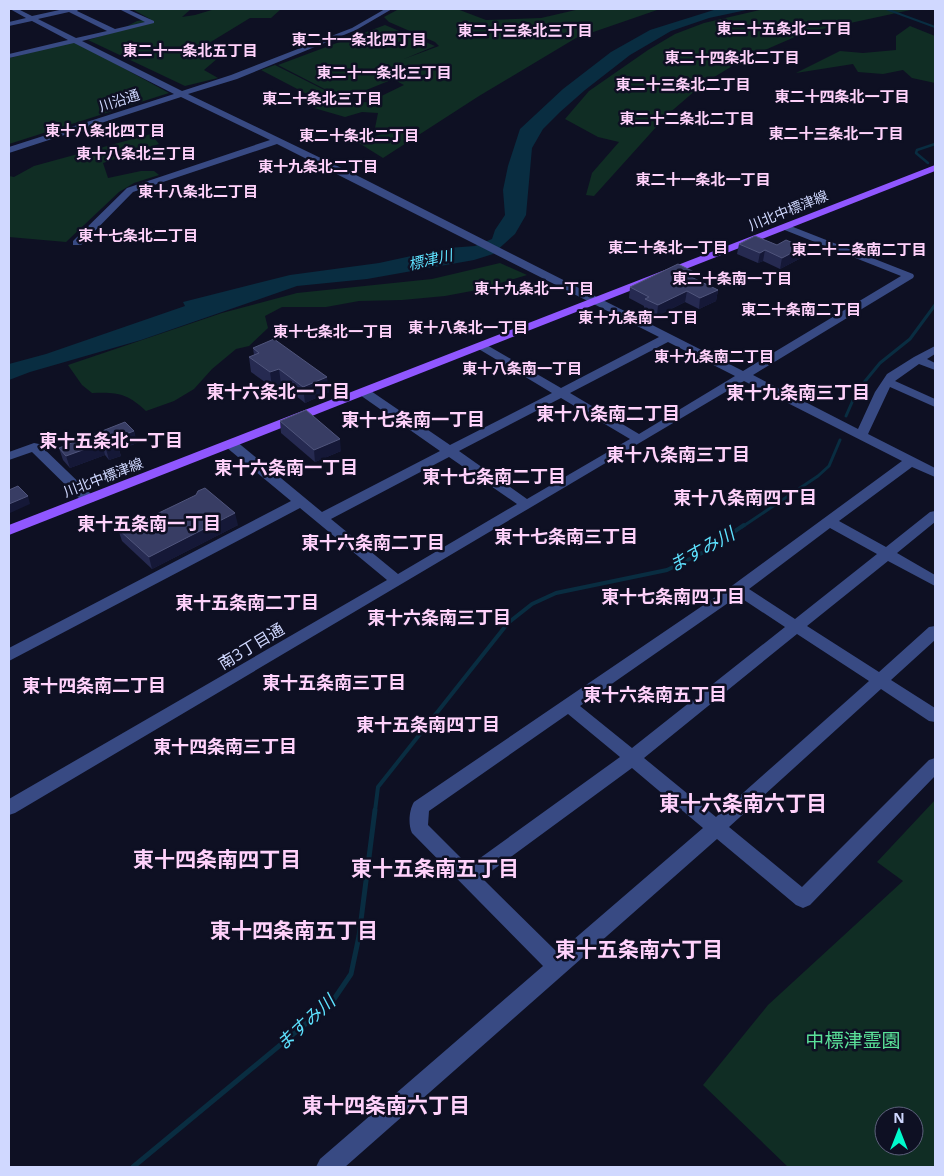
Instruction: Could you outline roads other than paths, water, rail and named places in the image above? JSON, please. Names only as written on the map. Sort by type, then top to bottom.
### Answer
[{"type":"main road","name":"川北中標津線","points":[[9,530],[935,168]]},
{"type":"street","points":[[13,9],[276,141],[357,179],[666,338],[935,473]]},
{"type":"street","points":[[9,24],[71,9],[114,31]]},
{"type":"street","points":[[9,56],[152,22],[122,9]]},
{"type":"street","name":"川沿通","points":[[9,150],[234,77],[339,36],[389,9]]},
{"type":"street","points":[[77,243],[130,190],[276,141]]},
{"type":"street","name":"南3丁目通","points":[[9,808],[639,439],[909,276],[785,227]]},
{"type":"street","points":[[321,518],[559,392],[666,338]]},
{"type":"street","points":[[480,346],[639,439]]},
{"type":"street","points":[[861,436],[892,377],[935,349]]},
{"type":"street","points":[[918,359],[935,367]]},
{"type":"street","points":[[888,382],[935,404]]},
{"type":"street","points":[[364,392],[527,505]]},
{"type":"street","points":[[231,444],[396,580]]},
{"type":"street","points":[[9,456],[34,447],[88,499]]},
{"type":"street","points":[[557,966],[419,828],[420,807],[738,590],[911,461]]},
{"type":"street","points":[[9,655],[300,502]]},
{"type":"street","points":[[469,877],[633,757],[935,515]]},
{"type":"street","points":[[829,521],[935,581]]},
{"type":"street","points":[[738,590],[935,716]]},
{"type":"street","points":[[328,1167],[718,827],[935,631]]},
{"type":"street","points":[[568,705],[803,899],[935,765]]},
{"type":"water","name":"標津川","points":[[717,9],[751,9],[709,18],[671,31],[630,55],[585,90],[543,129],[532,148],[526,215],[515,234],[493,254],[474,260],[367,279],[297,286],[141,340],[30,372],[9,380],[9,364],[46,354],[185,306],[183,302],[290,275],[379,263],[448,248],[475,246],[492,239],[495,230],[505,215],[503,190],[508,166],[520,129],[563,89],[611,52],[650,30]]},
{"type":"waterway","name":"ますみ川","points":[[886,9],[935,27]]},
{"type":"waterway","name":"ますみ川","points":[[928,163],[916,153],[917,150],[935,144]]},
{"type":"waterway","name":"ますみ川","points":[[846,416],[857,391],[880,363],[910,339],[935,305]]},
{"type":"waterway","name":"ますみ川","points":[[742,527],[818,476],[829,466],[840,440]]},
{"type":"waterway","name":"ますみ川","points":[[375,811],[378,787],[508,623],[532,604],[556,593],[667,570],[704,552],[744,525]]},
{"type":"waterway","name":"ますみ川","points":[[133,1167],[332,1002],[351,974],[359,936],[375,810]]},
{"type":"district","name":"東二十五条北二丁目","points":[[784,28]]},
{"type":"district","name":"東二十三条北三丁目","points":[[525,30]]},
{"type":"district","name":"東二十一条北四丁目","points":[[359,39]]},
{"type":"district","name":"東二十一条北五丁目","points":[[190,50]]},
{"type":"district","name":"東二十四条北二丁目","points":[[732,57]]},
{"type":"district","name":"東二十一条北三丁目","points":[[384,72]]},
{"type":"district","name":"東二十三条北二丁目","points":[[683,84]]},
{"type":"district","name":"東二十四条北一丁目","points":[[842,96]]},
{"type":"district","name":"東二十条北三丁目","points":[[322,98]]},
{"type":"district","name":"東二十二条北二丁目","points":[[687,118]]},
{"type":"district","name":"東十八条北四丁目","points":[[105,130]]},
{"type":"district","name":"東二十三条北一丁目","points":[[836,133]]},
{"type":"district","name":"東二十条北二丁目","points":[[359,135]]},
{"type":"district","name":"東十八条北三丁目","points":[[136,153]]},
{"type":"district","name":"東十九条北二丁目","points":[[318,166]]},
{"type":"district","name":"東二十一条北一丁目","points":[[703,179]]},
{"type":"district","name":"東十八条北二丁目","points":[[198,191]]},
{"type":"district","name":"東十七条北二丁目","points":[[138,235]]},
{"type":"district","name":"東二十条北一丁目","points":[[668,247]]},
{"type":"district","name":"東二十二条南二丁目","points":[[859,249]]},
{"type":"district","name":"東二十条南一丁目","points":[[732,278]]},
{"type":"district","name":"東十九条北一丁目","points":[[534,288]]},
{"type":"district","name":"東二十条南二丁目","points":[[801,309]]},
{"type":"district","name":"東十九条南一丁目","points":[[638,317]]},
{"type":"district","name":"東十八条北一丁目","points":[[468,327]]},
{"type":"district","name":"東十七条北一丁目","points":[[333,331]]},
{"type":"district","name":"東十九条南二丁目","points":[[714,356]]},
{"type":"district","name":"東十八条南一丁目","points":[[522,368]]},
{"type":"district","name":"東十六条北一丁目","points":[[278,391]]},
{"type":"district","name":"東十九条南三丁目","points":[[798,392]]},
{"type":"district","name":"東十八条南二丁目","points":[[608,413]]},
{"type":"district","name":"東十七条南一丁目","points":[[413,419]]},
{"type":"district","name":"東十五条北一丁目","points":[[111,440]]},
{"type":"district","name":"東十八条南三丁目","points":[[678,454]]},
{"type":"district","name":"東十六条南一丁目","points":[[286,467]]},
{"type":"district","name":"東十七条南二丁目","points":[[494,476]]},
{"type":"district","name":"東十八条南四丁目","points":[[745,497]]},
{"type":"district","name":"東十五条南一丁目","points":[[149,523]]},
{"type":"district","name":"東十七条南三丁目","points":[[566,536]]},
{"type":"district","name":"東十六条南二丁目","points":[[373,542]]},
{"type":"district","name":"東十七条南四丁目","points":[[673,596]]},
{"type":"district","name":"東十五条南二丁目","points":[[247,602]]},
{"type":"district","name":"東十六条南三丁目","points":[[439,617]]},
{"type":"district","name":"東十五条南三丁目","points":[[334,682]]},
{"type":"district","name":"東十四条南二丁目","points":[[94,685]]},
{"type":"district","name":"東十六条南五丁目","points":[[655,694]]},
{"type":"district","name":"東十五条南四丁目","points":[[428,724]]},
{"type":"district","name":"東十四条南三丁目","points":[[225,746]]},
{"type":"district","name":"東十六条南六丁目","points":[[743,803]]},
{"type":"district","name":"東十四条南四丁目","points":[[217,859]]},
{"type":"district","name":"東十五条南五丁目","points":[[435,868]]},
{"type":"district","name":"東十四条南五丁目","points":[[294,930]]},
{"type":"district","name":"東十五条南六丁目","points":[[639,949]]},
{"type":"district","name":"東十四条南六丁目","points":[[386,1105]]},
{"type":"park label","name":"中標津霊園","points":[[853,1040]]}]
